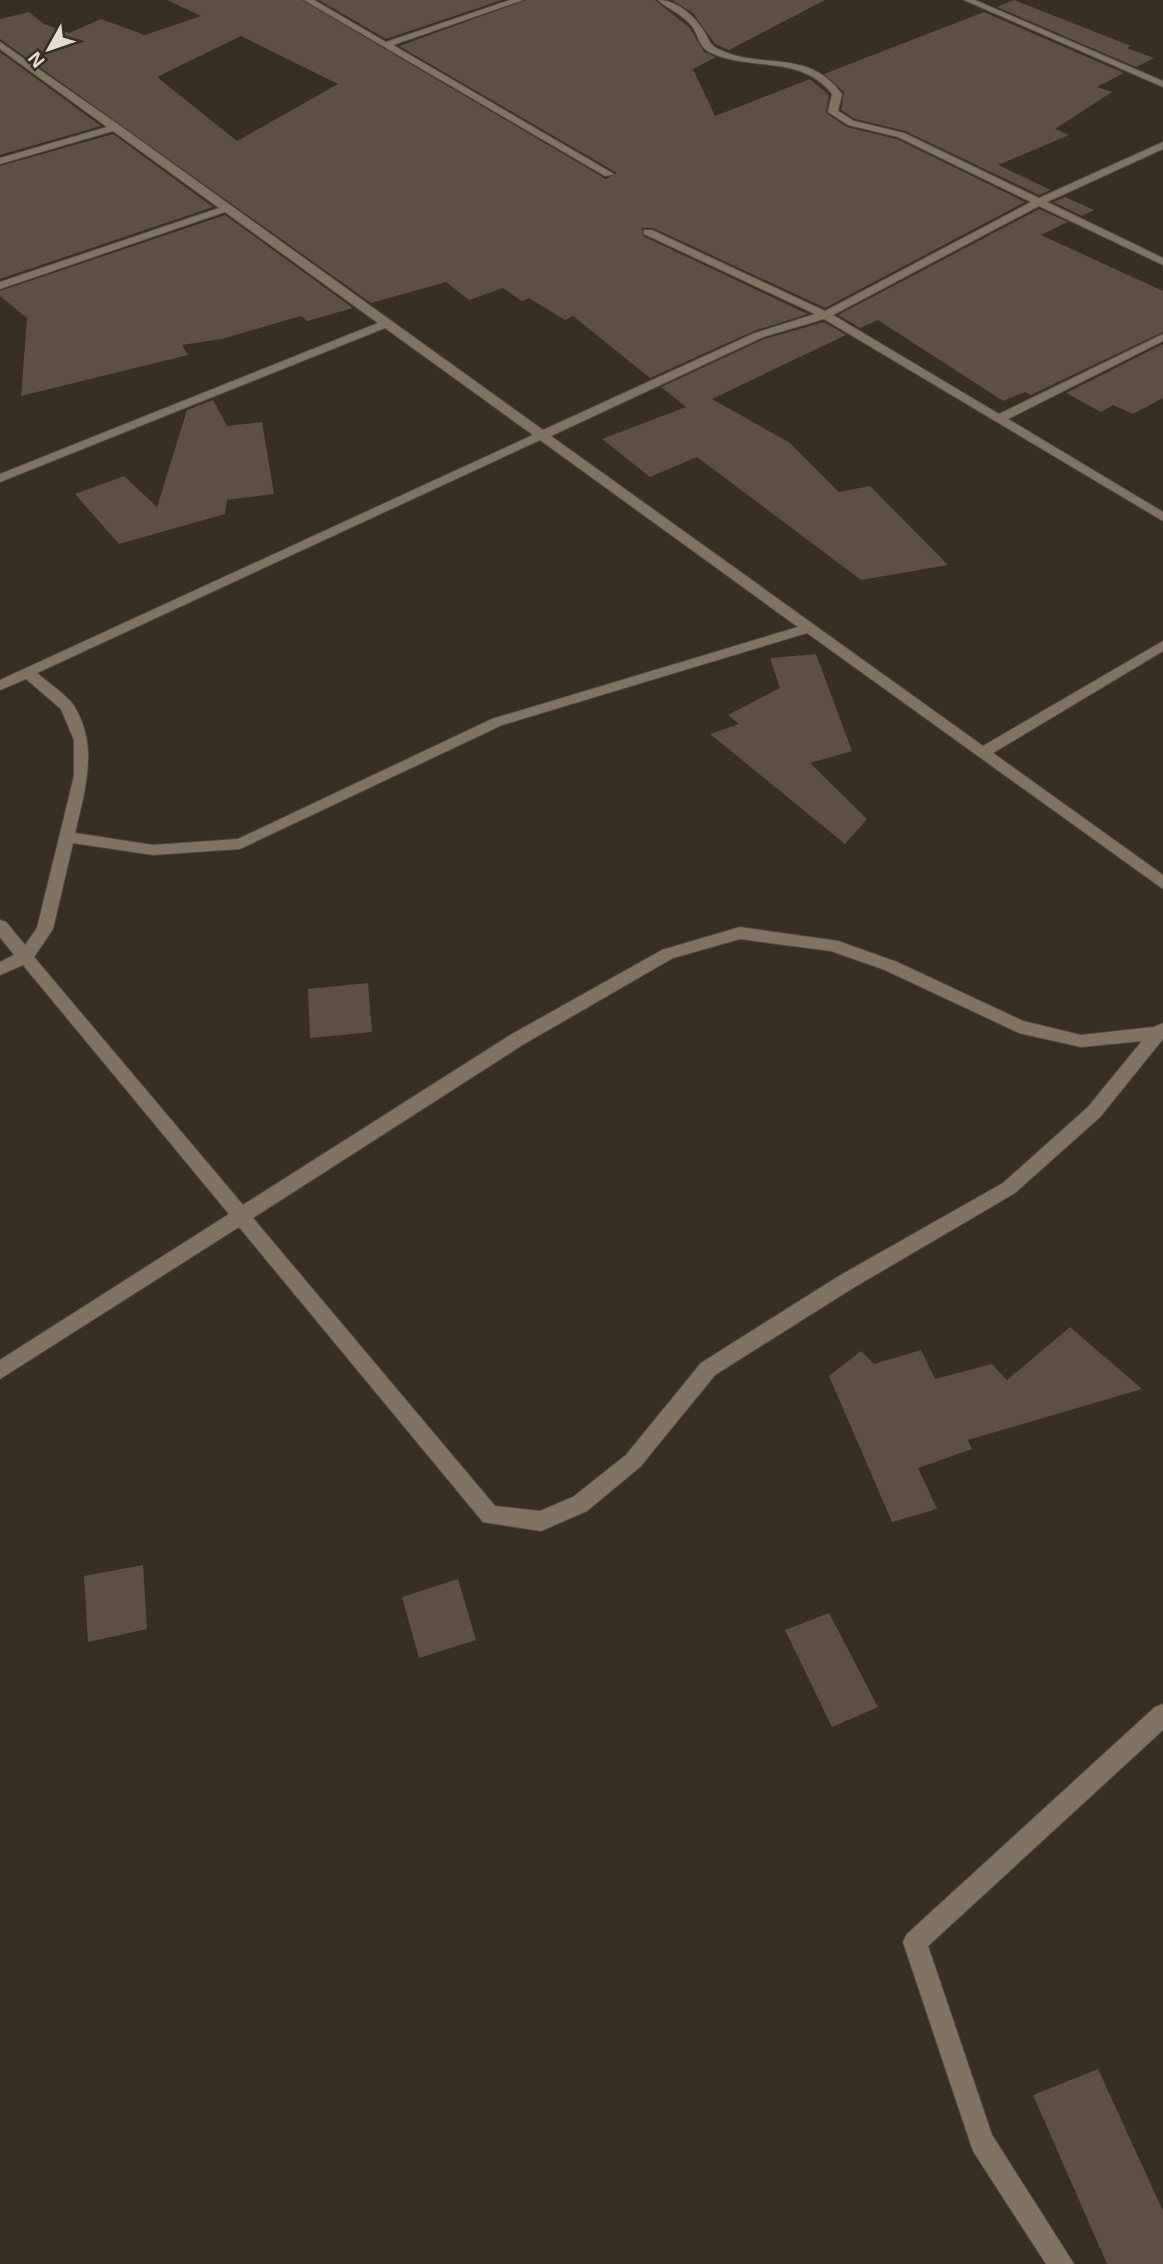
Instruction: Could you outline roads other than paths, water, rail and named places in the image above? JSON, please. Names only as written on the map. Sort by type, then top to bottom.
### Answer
[{"type":"street","points":[[308,0],[609,174]]},
{"type":"street","points":[[385,44],[519,0]]},
{"type":"street","points":[[662,0],[690,18],[700,29],[706,47],[744,61],[782,62],[808,69],[829,81],[837,94],[833,112],[851,123],[901,135],[1163,262]]},
{"type":"street","points":[[968,0],[1163,84]]},
{"type":"street","points":[[0,45],[1163,883]]},
{"type":"street","points":[[0,162],[116,127]]},
{"type":"street","points":[[0,685],[760,335],[825,315],[1038,202],[1163,145]]},
{"type":"street","points":[[0,286],[228,208]]},
{"type":"street","points":[[648,232],[825,315],[1163,517]]},
{"type":"street","points":[[0,478],[387,323]]},
{"type":"street","points":[[999,419],[1163,337]]},
{"type":"street","points":[[67,837],[153,850],[240,844],[497,722],[810,628]]},
{"type":"street","points":[[983,753],[1163,645]]},
{"type":"street","points":[[0,969],[25,957],[45,929],[81,776],[81,740],[67,707],[27,672]]},
{"type":"street","points":[[0,926],[490,1515],[541,1521],[580,1504],[633,1461],[708,1368],[846,1282],[1009,1188],[1094,1112],[1160,1031]]},
{"type":"street","points":[[0,1370],[518,1039],[668,954],[740,933],[832,945],[891,966],[1019,1027],[1081,1041],[1160,1031]]},
{"type":"street","points":[[1061,2264],[982,2142],[915,1942],[1163,1715]]}]
